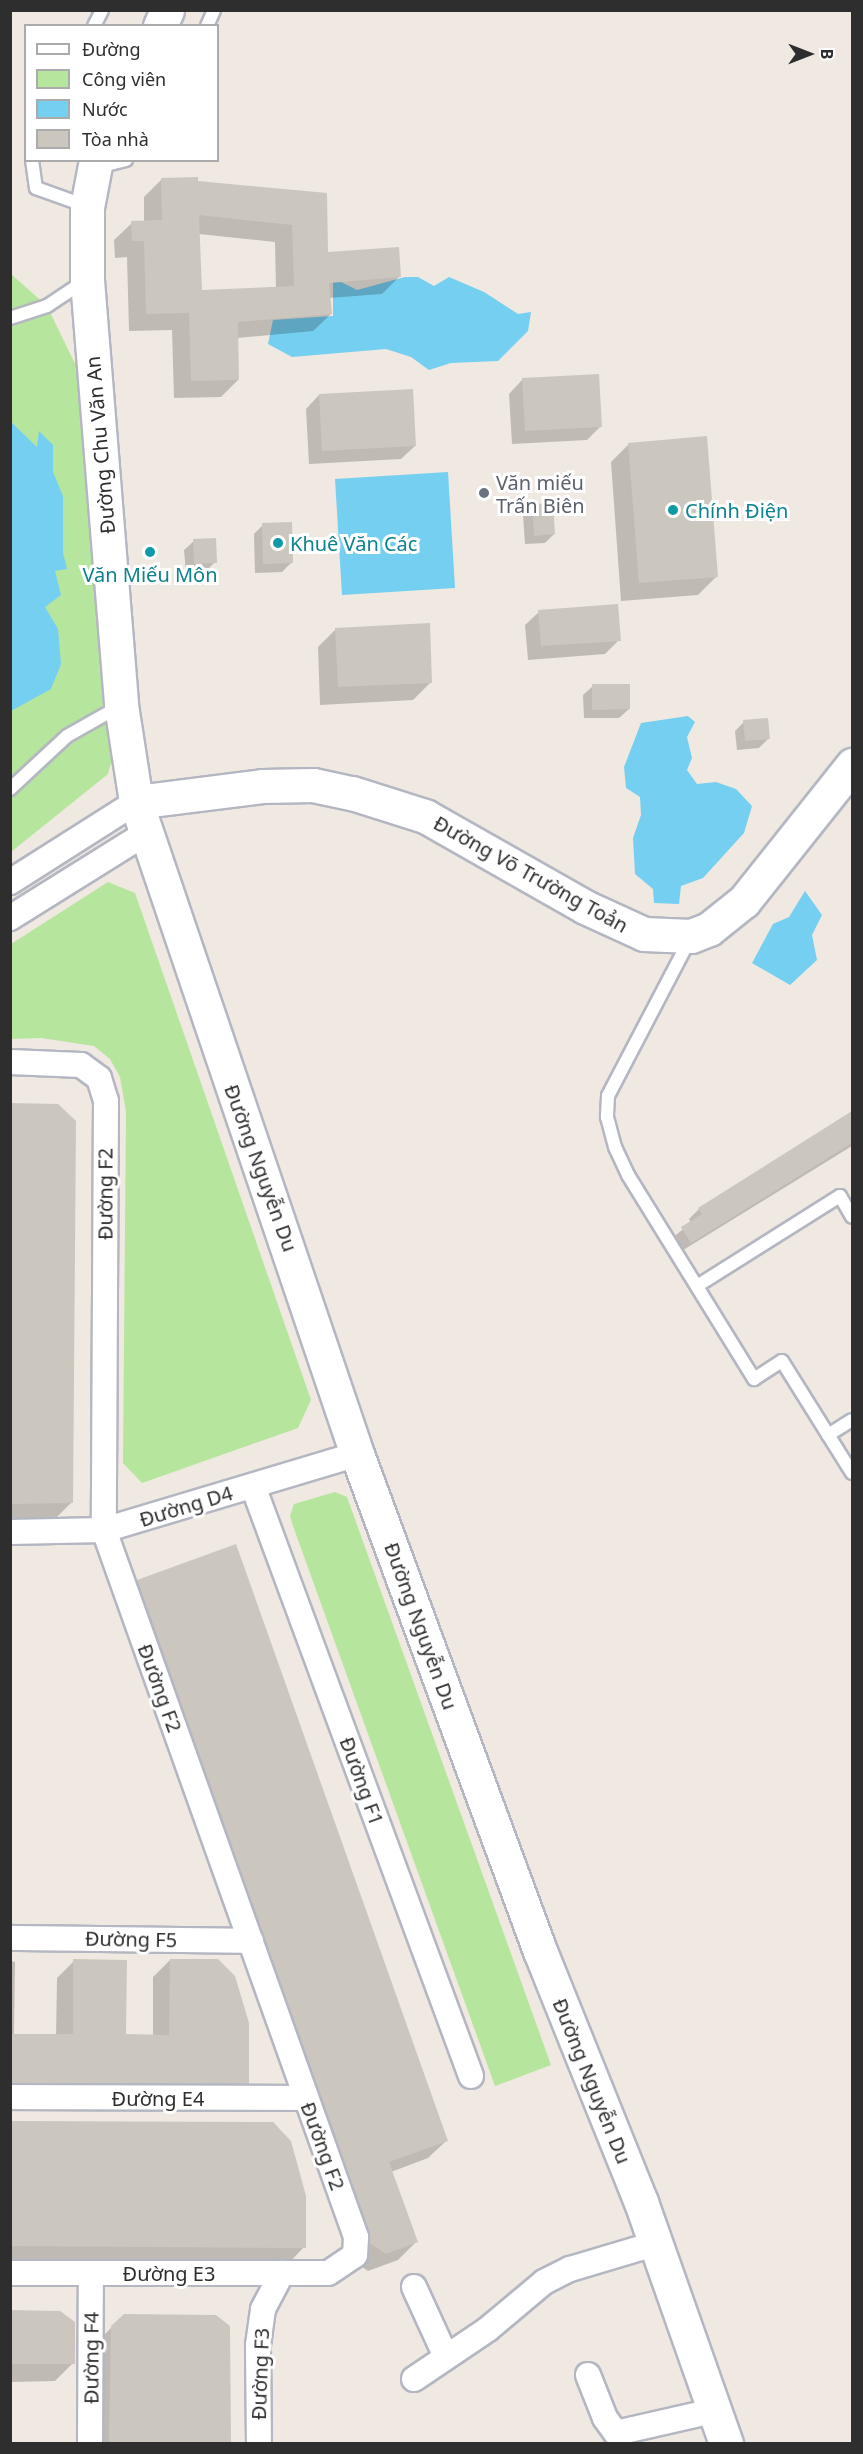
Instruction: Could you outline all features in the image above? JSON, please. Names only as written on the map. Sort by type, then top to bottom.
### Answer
[{"type":"main road","points":[[161,24],[167,10]]},
{"type":"main road","name":"Đường Chu Văn An","points":[[95,164],[87,207],[87,280],[121,705],[136,802]]},
{"type":"main road","points":[[692,936],[709,929],[744,901],[852,765]]},
{"type":"main road","name":"Đường Võ Trường Toản","points":[[136,802],[262,786],[313,785],[352,793],[425,816],[585,907],[644,934],[692,936]]},
{"type":"main road","name":"Đường Nguyễn Du","points":[[136,802],[357,1454],[540,1951],[654,2244],[726,2444]]},
{"type":"street","points":[[10,882],[136,802]]},
{"type":"street","points":[[10,918],[146,833]]},
{"type":"street","name":"Đường F2","points":[[10,1062],[61,1062],[81,1065],[99,1078],[106,1101],[104,1530],[356,2237],[354,2255],[328,2273]]},
{"type":"street","name":"Đường D4","points":[[10,1532],[104,1530],[357,1454]]},
{"type":"street","name":"Đường F1","points":[[253,1486],[471,2076]]},
{"type":"street","name":"Đường F5","points":[[10,1938],[251,1941]]},
{"type":"street","name":"Đường E4","points":[[10,2097],[306,2098]]},
{"type":"street","points":[[414,2379],[488,2329],[544,2282],[570,2269],[654,2244]]},
{"type":"street","name":"Đường E3","points":[[10,2272],[328,2273]]},
{"type":"street","name":"Đường F4","points":[[90,2444],[91,2273]]},
{"type":"street","name":"Đường F3","points":[[259,2444],[258,2345],[263,2309],[282,2273]]},
{"type":"street","points":[[414,2287],[446,2357]]},
{"type":"street","points":[[588,2375],[605,2418],[616,2433],[713,2411]]},
{"type":"lane","points":[[95,24],[102,10]]},
{"type":"lane","points":[[208,24],[214,10]]},
{"type":"lane","points":[[32,162],[36,188],[87,207]]},
{"type":"lane","points":[[95,164],[110,162]]},
{"type":"lane","points":[[10,318],[47,306],[87,280]]},
{"type":"lane","points":[[10,789],[67,736],[121,705]]},
{"type":"lane","points":[[692,936],[608,1096],[607,1117],[628,1175],[754,1379],[782,1361],[852,1473]]},
{"type":"lane","points":[[697,1286],[840,1196],[852,1217]]},
{"type":"lane","points":[[828,1435],[852,1420]]},
{"type":"green space","points":[[11,274],[47,306],[80,374],[112,759],[108,774],[11,852]]},
{"type":"green space","points":[[108,882],[135,893],[311,1400],[298,1428],[142,1483],[123,1463],[126,1112],[120,1077],[110,1059],[94,1046],[41,1038],[11,1039],[11,944]]},
{"type":"green space","points":[[335,1492],[347,1497],[551,2065],[495,2086],[290,1516],[294,1504]]},
{"type":"water","points":[[405,277],[418,277],[434,286],[449,277],[484,292],[518,314],[531,312],[528,331],[498,361],[451,363],[429,370],[411,357],[386,349],[292,357],[268,344],[273,320],[333,316],[333,278],[357,290]]},
{"type":"water","points":[[10,421],[37,447],[39,431],[53,445],[53,472],[63,496],[63,553],[67,569],[55,571],[61,595],[45,607],[58,629],[61,664],[51,689],[11,711]]},
{"type":"water","points":[[448,472],[455,588],[342,595],[335,479]]},
{"type":"water","points":[[688,716],[695,722],[687,737],[692,758],[687,770],[697,784],[716,782],[736,789],[752,806],[744,833],[703,878],[681,886],[679,904],[654,903],[653,889],[635,874],[633,838],[641,815],[640,797],[626,788],[624,767],[641,723]]},
{"type":"water","points":[[805,891],[822,915],[812,935],[817,960],[790,985],[752,963],[773,924],[789,917]]},
{"type":"building","points":[[198,177],[198,181],[327,193],[328,252],[399,247],[401,277],[329,283],[332,314],[238,322],[239,380],[191,381],[189,313],[146,314],[144,241],[132,241],[131,221],[162,220],[161,178]],"holes":[[[199,215],[292,225],[294,286],[202,290]]]},
{"type":"building","points":[[599,374],[602,427],[525,431],[522,378]]},
{"type":"building","points":[[413,389],[416,446],[322,451],[319,394]]},
{"type":"building","name":"Chính Điện","points":[[707,436],[718,577],[639,583],[628,443]]},
{"type":"building","points":[[553,503],[555,534],[534,536],[532,504]]},
{"type":"building","name":"Khuê Văn Các","points":[[292,522],[293,563],[263,564],[262,523]]},
{"type":"building","points":[[216,538],[217,563],[194,564],[193,539]]},
{"type":"building","points":[[618,604],[621,641],[541,646],[538,610]]},
{"type":"building","points":[[430,623],[432,683],[338,687],[335,628]]},
{"type":"building","points":[[592,684],[630,684],[630,709],[592,710]]},
{"type":"building","points":[[768,718],[770,739],[745,741],[743,720]]},
{"type":"building","points":[[10,1103],[58,1104],[76,1121],[73,1503],[10,1504]]},
{"type":"building","points":[[852,1111],[852,1143],[691,1243],[681,1227],[702,1214],[698,1208]]},
{"type":"building","points":[[236,1544],[448,2141],[389,2162],[418,2242],[386,2254],[370,2243],[369,2232],[137,1580]]},
{"type":"building","points":[[73,1959],[127,1960],[126,2034],[169,2035],[170,1959],[218,1959],[235,1976],[249,2023],[249,2084],[10,2083],[10,2034],[73,2034]]},
{"type":"building","points":[[12,2121],[273,2122],[291,2141],[306,2196],[306,2248],[12,2246]]},
{"type":"building","points":[[10,2310],[60,2311],[75,2322],[75,2364],[10,2364]]},
{"type":"building","points":[[124,2314],[216,2315],[230,2326],[231,2444],[109,2444],[111,2326]]},
{"type":"place","name":"Văn miếu Trấn Biên","points":[[484,493]]},
{"type":"place","name":"Chính Điện","points":[[673,510]]},
{"type":"place","name":"Khuê Văn Các","points":[[278,543]]},
{"type":"place","name":"Văn Miếu Môn","points":[[150,552]]}]
